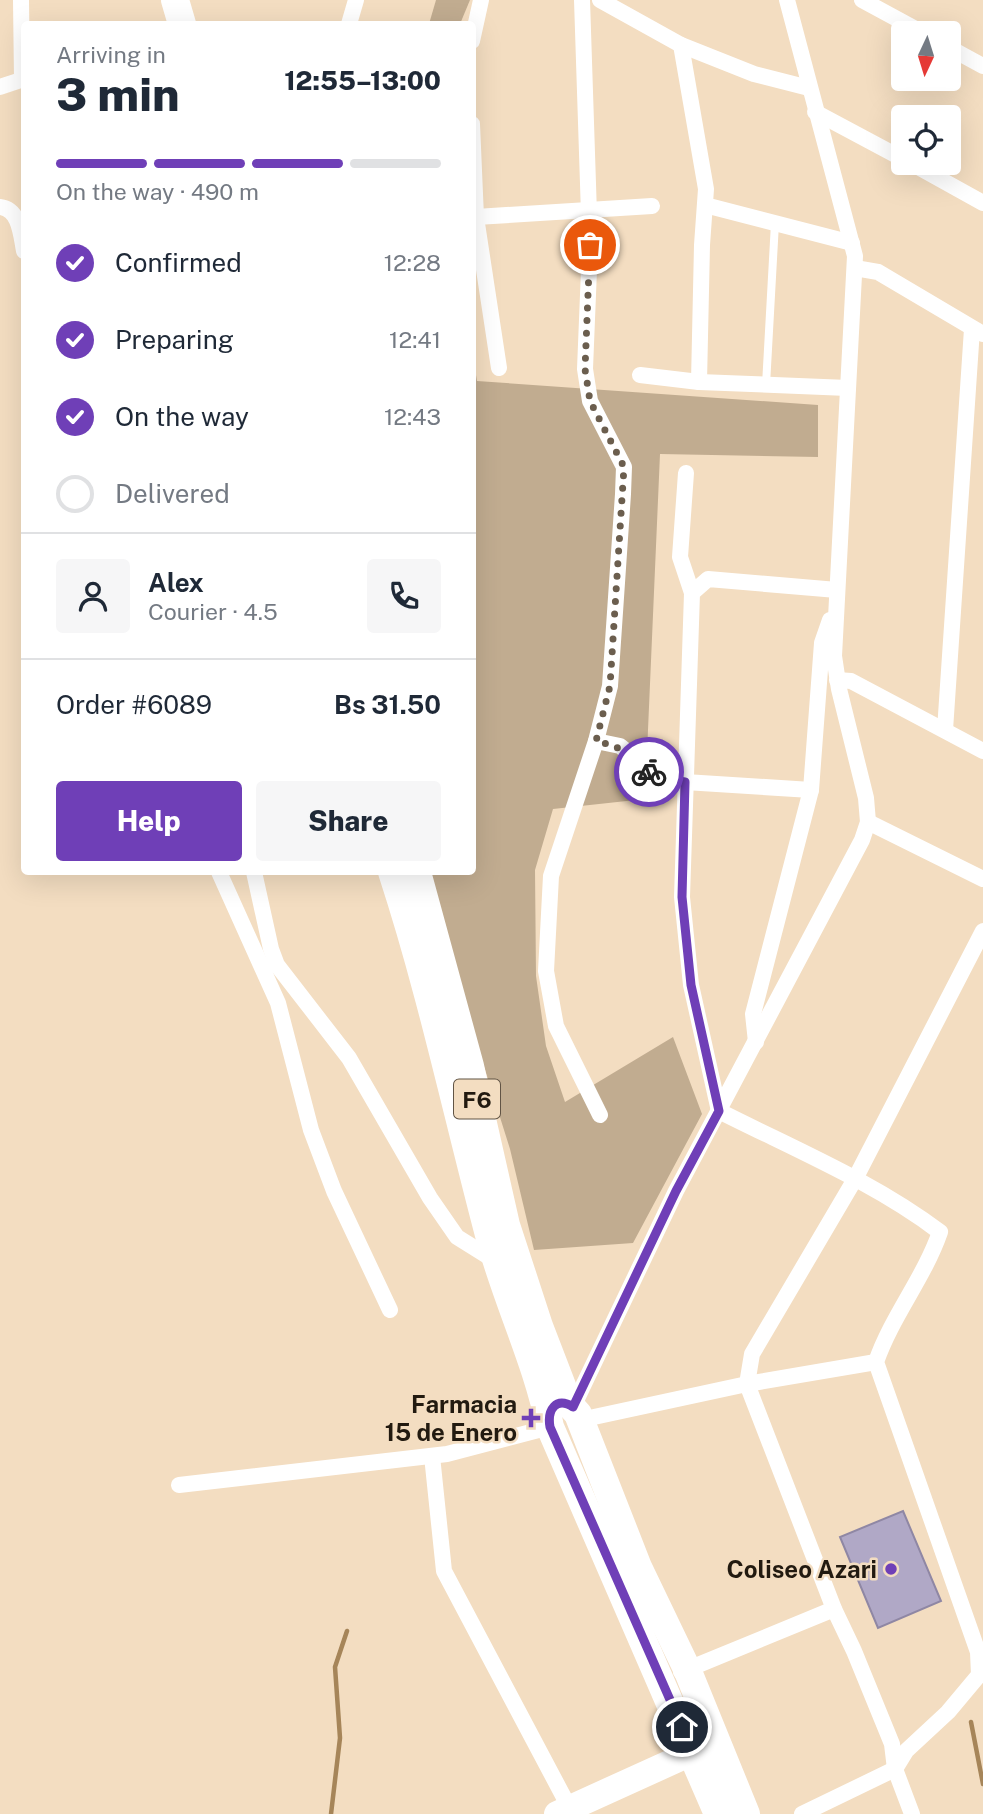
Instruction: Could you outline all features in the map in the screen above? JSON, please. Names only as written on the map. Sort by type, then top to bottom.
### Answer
[{"type":"highway","points":[[175,0],[181,21]]},
{"type":"highway","points":[[195,0],[201,21]]},
{"type":"highway","name":"F6","points":[[393,875],[507,1262],[662,1681],[746,1814]]},
{"type":"highway","name":"F6","points":[[418,875],[470,1066],[506,1225],[507,1262]]},
{"type":"highway","name":"F6","points":[[566,1421],[687,1669],[718,1814]]},
{"type":"main road","points":[[563,1811],[705,1746]]},
{"type":"street","points":[[22,0],[23,21]]},
{"type":"street","points":[[350,21],[356,0]]},
{"type":"street","points":[[476,23],[481,0]]},
{"type":"street","points":[[582,0],[590,245],[585,369],[590,401],[624,467],[610,686],[596,741],[551,876],[546,971],[556,1026],[600,1115]]},
{"type":"street","points":[[600,0],[681,45],[754,74],[809,88]]},
{"type":"street","points":[[566,1421],[676,1191],[862,840],[868,822],[866,799],[837,681],[834,656],[855,268],[852,243],[787,0]]},
{"type":"street","points":[[862,0],[901,21]]},
{"type":"street","points":[[681,45],[706,189],[699,382]]},
{"type":"street","points":[[961,54],[983,66]]},
{"type":"street","points":[[0,87],[21,80]]},
{"type":"street","points":[[815,112],[891,153]]},
{"type":"street","points":[[937,175],[981,195]]},
{"type":"street","points":[[705,205],[852,243]]},
{"type":"street","points":[[499,368],[476,217],[652,206]]},
{"type":"street","points":[[0,207],[6,207],[17,218],[21,237]]},
{"type":"street","points":[[855,268],[878,272],[978,332],[945,730]]},
{"type":"street","points":[[640,375],[699,382],[848,388]]},
{"type":"street","points":[[686,473],[680,557],[692,593],[682,897],[691,985],[719,1111]]},
{"type":"street","points":[[692,593],[708,579],[837,595]]},
{"type":"street","points":[[756,1042],[753,1014],[811,790],[822,643],[837,595]]},
{"type":"street","points":[[837,681],[851,681],[983,751]]},
{"type":"street","points":[[596,741],[620,746],[653,777],[685,782],[811,790]]},
{"type":"street","points":[[868,822],[983,878]]},
{"type":"street","points":[[221,875],[270,967],[349,1058],[430,1198],[457,1237],[507,1262]]},
{"type":"street","points":[[255,875],[271,949],[270,967],[311,1130],[334,1191],[390,1310]]},
{"type":"street","points":[[912,1814],[895,1769],[892,1744],[834,1609],[747,1384],[752,1354],[855,1179],[983,931]]},
{"type":"street","points":[[719,1111],[912,1210],[940,1232],[932,1257],[884,1338],[876,1362],[978,1652],[979,1675],[948,1712],[906,1751],[895,1769],[802,1814]]},
{"type":"street","points":[[179,1485],[447,1454],[566,1421],[747,1384],[876,1362]]},
{"type":"street","points":[[432,1456],[444,1571],[563,1811]]},
{"type":"street","points":[[662,1681],[834,1609]]},
{"type":"lane","points":[[766,385],[775,223]]},
{"type":"shaded area","points":[[436,0],[470,0],[461,21],[430,21]]},
{"type":"shaded area","points":[[476,375],[477,381],[818,405],[818,457],[660,454],[645,799],[553,809],[535,870],[536,976],[546,1046],[565,1102],[673,1037],[702,1114],[633,1243],[534,1250],[510,1149],[419,875],[476,875]]},
{"type":"building","name":"Coliseo Azari","points":[[903,1511],[941,1601],[878,1628],[840,1537]]},
{"type":"waterway","points":[[331,1814],[340,1738],[335,1667],[347,1631]]},
{"type":"waterway","points":[[971,1722],[983,1784]]},
{"type":"way so far","points":[[590,245],[585,369],[590,401],[624,467],[610,686],[596,741],[620,746],[649,772]]},
{"type":"place","name":"Farmacia 15 de Enero","points":[[531,1418]]},
{"type":"place","name":"Coliseo Azari","points":[[891,1569]]},
{"type":"route","points":[[649,772],[653,777],[685,782],[682,897],[691,985],[719,1111],[676,1191],[573,1407],[565,1403],[556,1404],[550,1409],[548,1419],[682,1727]]}]
